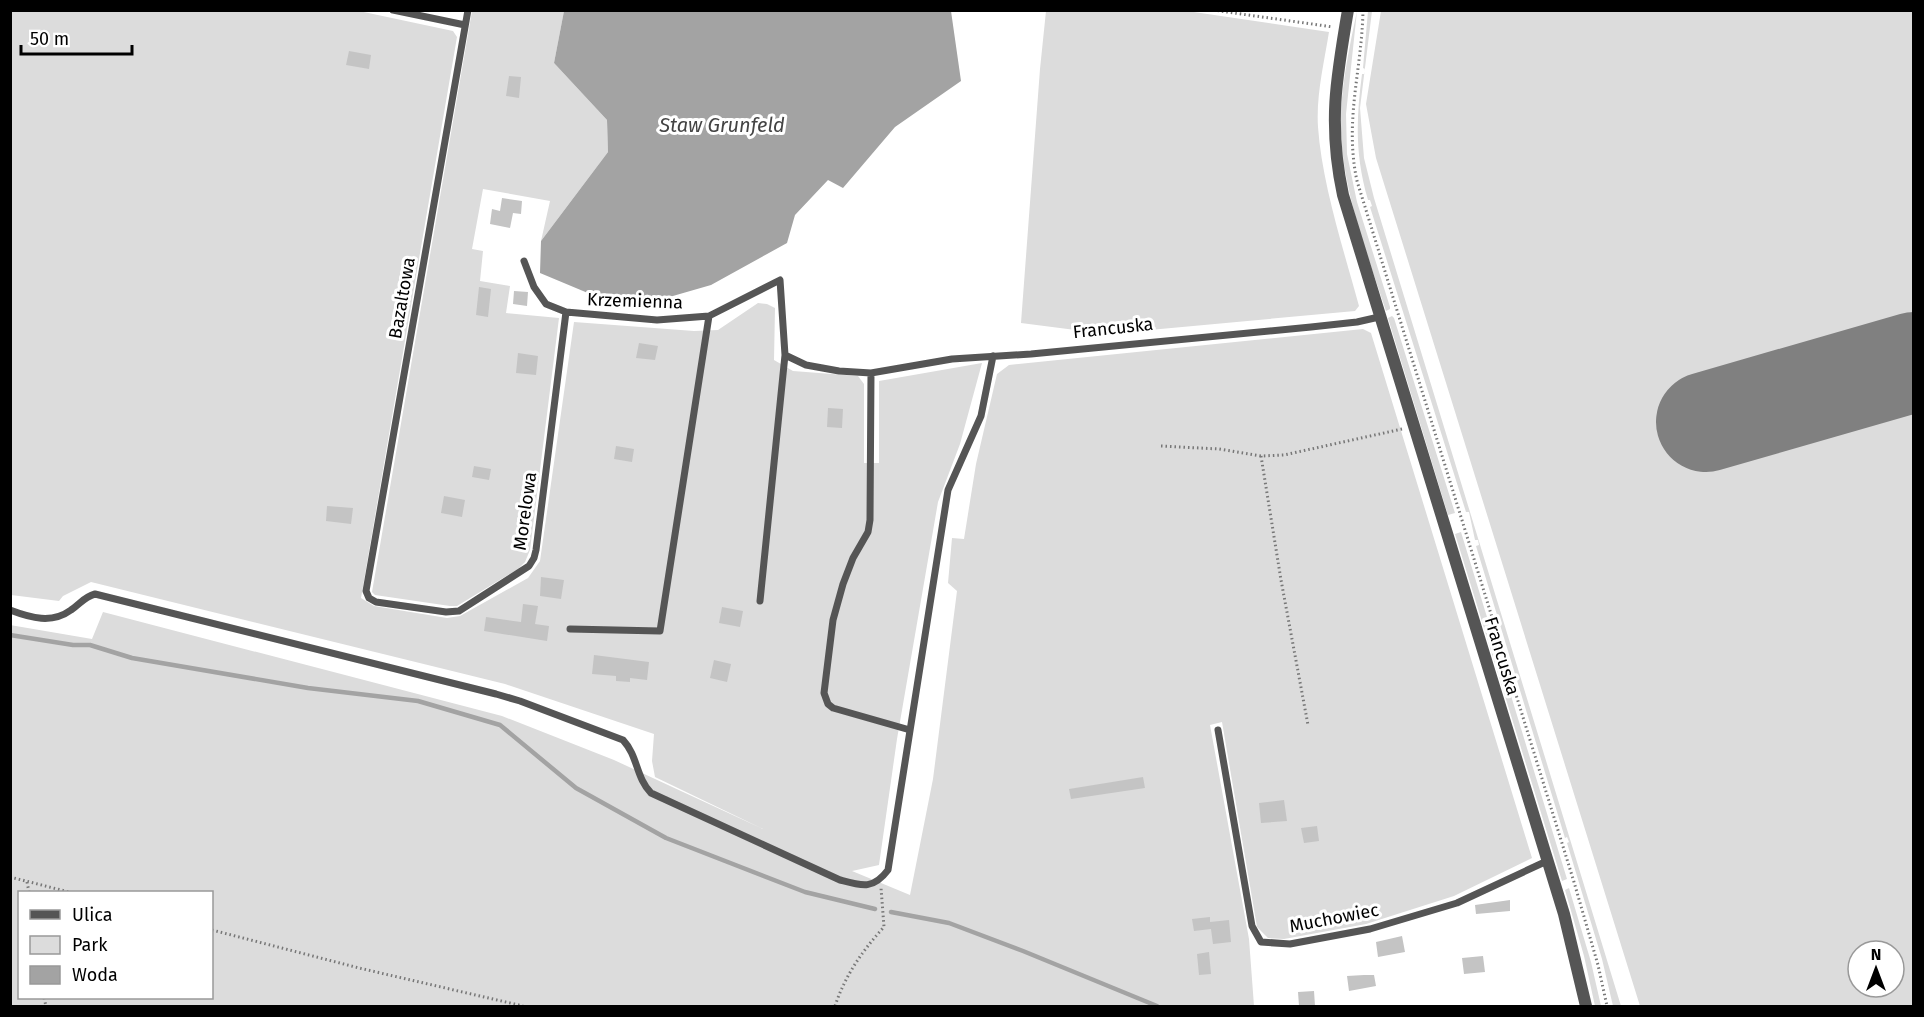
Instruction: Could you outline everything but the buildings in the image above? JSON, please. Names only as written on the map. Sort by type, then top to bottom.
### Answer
[{"type":"street","name":"Francuska","points":[[1348,10],[1335,98],[1334,122],[1336,159],[1346,208],[1571,940],[1586,1006]]},
{"type":"lane","points":[[393,10],[465,25]]},
{"type":"lane","name":"Bazaltowa","points":[[366,591],[468,10]]},
{"type":"lane","name":"Krzemienna","points":[[524,261],[534,287],[546,304],[566,312],[657,320],[709,316],[780,280],[785,355]]},
{"type":"lane","name":"Morelowa","points":[[366,591],[369,598],[376,602],[446,612],[459,611],[529,566],[536,550],[566,312]]},
{"type":"lane","points":[[570,629],[660,631],[709,316]]},
{"type":"lane","name":"Francuska","points":[[871,373],[952,359],[1043,353],[1349,323],[1379,317]]},
{"type":"lane","points":[[760,601],[785,355],[806,365],[839,371],[871,373],[870,520],[868,532],[853,558],[843,584],[833,620],[824,693],[828,705],[833,708],[910,730]]},
{"type":"lane","points":[[10,610],[31,617],[50,619],[62,616],[86,596],[95,594],[520,701],[623,740],[632,749],[642,784],[651,793],[840,880],[860,885],[874,884],[888,870],[948,490],[981,416],[993,356]]},
{"type":"lane","name":"Muchowiec","points":[[1218,730],[1252,926],[1261,942],[1290,944],[1370,928],[1457,903],[1547,861]]},
{"type":"path","points":[[1213,10],[1345,28]]},
{"type":"path","points":[[1363,10],[1351,129],[1352,153],[1358,181],[1597,958],[1607,1006]]},
{"type":"path","points":[[1161,446],[1220,449],[1260,456],[1284,455],[1413,427]]},
{"type":"path","points":[[1260,456],[1284,601],[1308,725]]},
{"type":"path","points":[[10,877],[65,891]]},
{"type":"path","points":[[835,1006],[841,988],[863,950],[884,927],[880,880]]},
{"type":"path","points":[[27,882],[28,891]]},
{"type":"path","points":[[213,930],[359,968],[523,1006]]},
{"type":"green space","points":[[11,11],[359,11],[453,31],[457,37],[361,598],[374,606],[447,618],[460,616],[528,578],[540,561],[574,322],[694,331],[718,330],[758,303],[767,304],[775,308],[774,360],[793,371],[858,376],[864,384],[864,463],[879,463],[879,381],[982,363],[960,444],[938,502],[897,739],[879,865],[852,871],[910,895],[933,779],[957,591],[948,583],[952,538],[964,539],[976,464],[997,374],[1009,365],[1363,329],[1371,333],[1532,858],[1454,896],[1366,924],[1284,939],[1268,938],[1257,927],[1222,722],[1210,725],[1249,939],[1254,1006],[11,1006],[10,625],[92,639],[103,612],[502,716],[614,760],[763,829],[655,777],[652,761],[654,734],[505,684],[91,582],[63,596],[59,601],[11,595]]},
{"type":"green space","points":[[472,11],[564,11],[554,63],[607,120],[608,152],[541,241],[550,201],[483,189],[472,249],[483,251],[480,281],[510,286],[506,313],[559,318],[530,550],[525,562],[518,569],[457,606],[450,606],[375,595],[372,592]]},
{"type":"green space","points":[[1046,11],[1187,11],[1329,32],[1319,91],[1320,149],[1340,240],[1359,306],[1355,311],[1117,333],[1021,323]]},
{"type":"green space","points":[[1357,11],[1346,114],[1347,154],[1357,202],[1390,307],[1386,311],[1354,213],[1341,136],[1343,86]]},
{"type":"green space","points":[[1368,11],[1372,11],[1365,69],[1363,68]]},
{"type":"green space","points":[[1381,11],[1913,11],[1913,1006],[1640,1006],[1376,158],[1366,104]]},
{"type":"green space","points":[[1365,71],[1360,108],[1364,158],[1374,198],[1621,1006],[1613,1006],[1602,959],[1567,843],[1569,842],[1567,837],[1565,838],[1476,546],[1479,545],[1478,540],[1475,540],[1469,512],[1466,512],[1370,207],[1372,206],[1368,200],[1361,168],[1358,137],[1360,91],[1362,74]]},
{"type":"green space","points":[[1392,316],[1455,513],[1448,515],[1388,318]]},
{"type":"green space","points":[[1461,532],[1567,879],[1562,881],[1455,534]]},
{"type":"green space","points":[[1569,888],[1591,962],[1601,1006],[1595,1006],[1584,956],[1565,890]]},
{"type":"water","name":"Staw Grunfeld","points":[[564,11],[951,11],[961,81],[895,127],[843,188],[828,180],[795,215],[787,243],[711,285],[659,300],[595,296],[540,273],[541,241],[608,152],[607,120],[554,63]]},
{"type":"waterway","points":[[10,635],[73,645],[90,645],[132,658],[308,688],[418,701],[500,725],[576,788],[666,838],[805,892],[875,909]]},
{"type":"waterway","points":[[891,912],[949,923],[1157,1006]]},
{"type":"runway","points":[[1706,422],[1914,362]]}]
